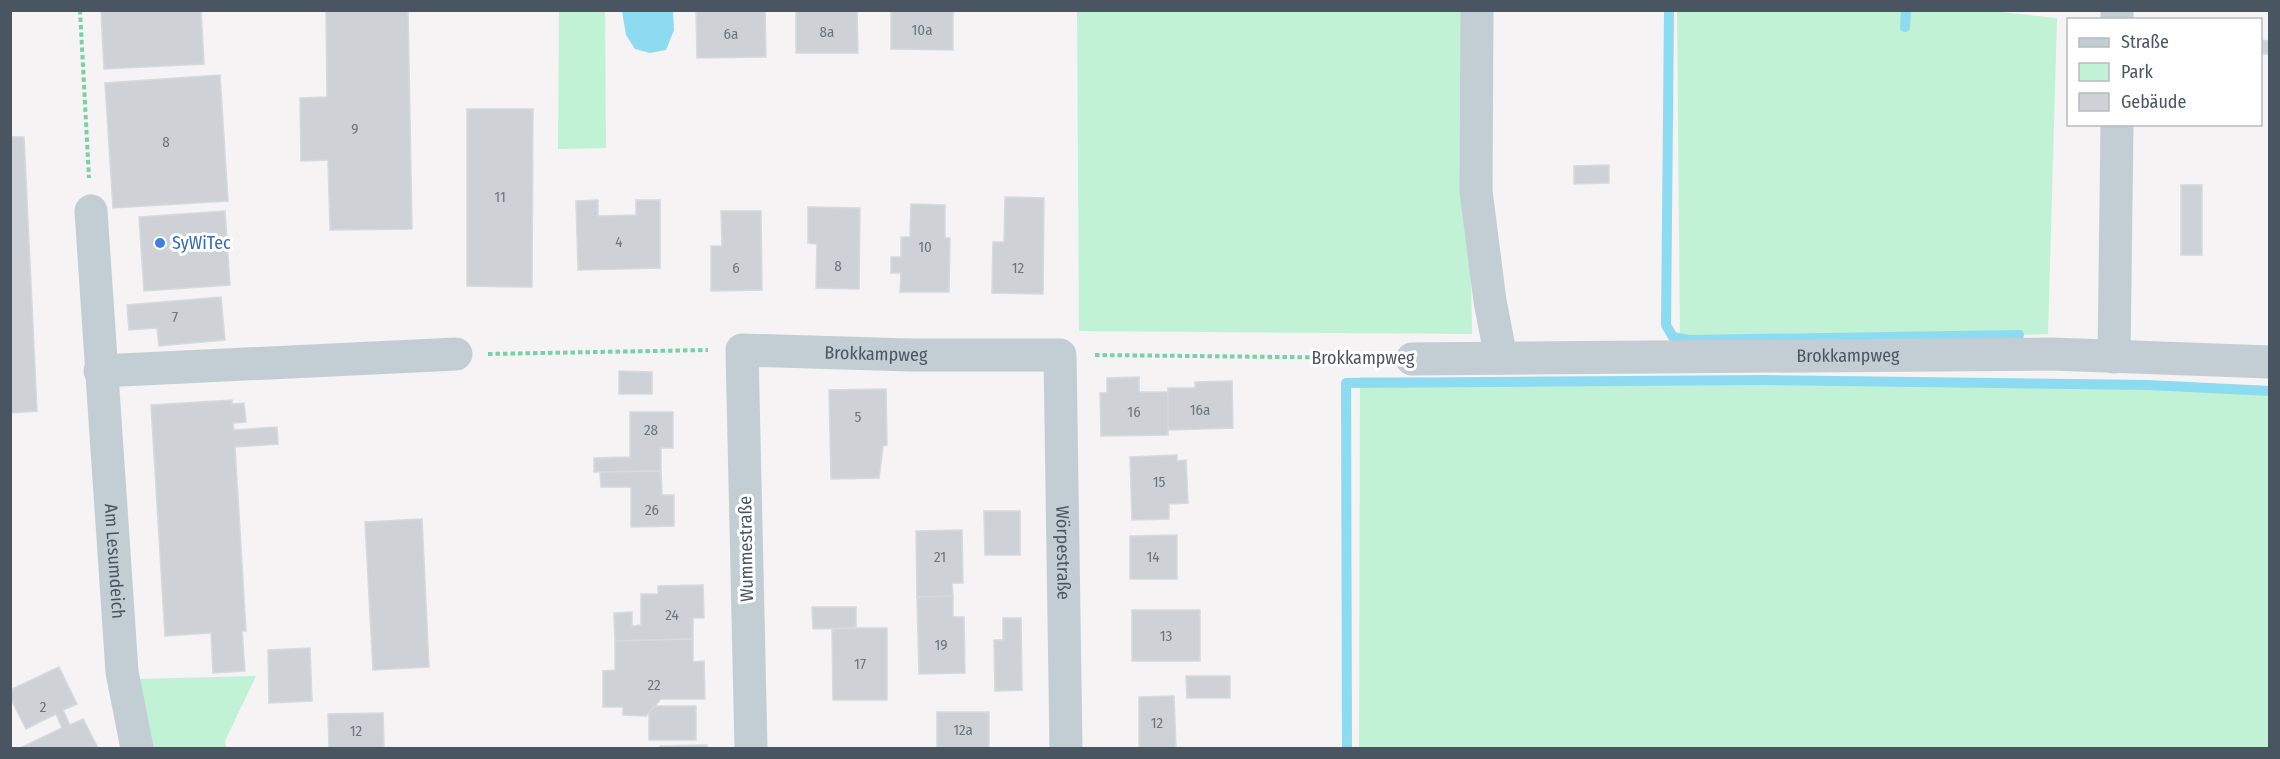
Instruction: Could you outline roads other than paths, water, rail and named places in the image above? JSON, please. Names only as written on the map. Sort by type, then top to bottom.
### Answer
[{"type":"street","points":[[1477,10],[1476,191],[1490,301],[1501,358]]},
{"type":"street","points":[[2114,357],[2117,126]]},
{"type":"street","name":"Am Lesumdeich","points":[[91,211],[122,672],[137,748]]},
{"type":"street","name":"Brokkampweg","points":[[742,350],[910,355],[1060,355]]},
{"type":"street","name":"Wummestraße","points":[[742,350],[751,748]]},
{"type":"street","points":[[100,371],[456,354]]},
{"type":"street","name":"Brokkampweg","points":[[1412,359],[2051,354],[2270,362]]},
{"type":"street","name":"Wörpestraße","points":[[1060,355],[1066,748]]},
{"type":"water","points":[[622,11],[673,11],[674,30],[666,50],[650,53],[635,49],[626,35]]},
{"type":"waterway","points":[[1669,10],[1666,325],[1673,337],[1689,340],[2019,335]]},
{"type":"waterway","points":[[1905,27],[1906,10]]},
{"type":"waterway","points":[[1347,748],[1346,383],[1764,380],[2148,385],[2270,391]]},
{"type":"place","name":"SyWiTec","points":[[160,243]]}]
